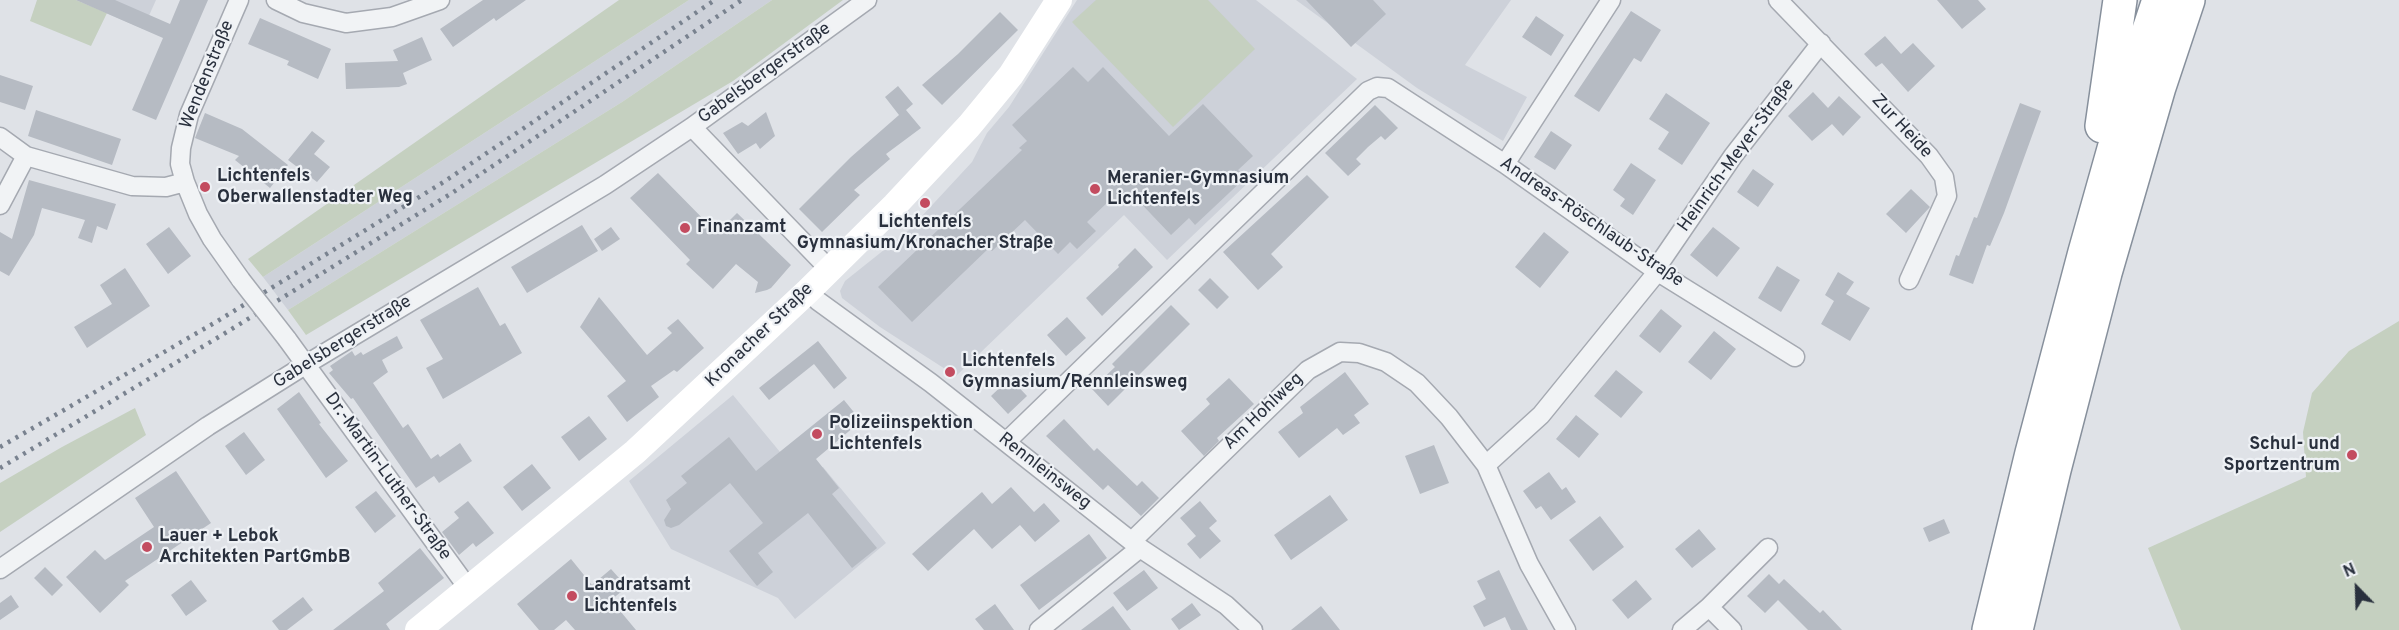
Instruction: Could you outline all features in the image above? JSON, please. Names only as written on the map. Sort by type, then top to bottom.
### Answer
[{"type":"highway","points":[[2085,252],[2120,0]]},
{"type":"highway","points":[[1989,630],[2085,252],[2139,60],[2159,0]]},
{"type":"highway","points":[[2016,630],[2054,470],[2106,273],[2159,87],[2188,0]]},
{"type":"street","name":"Wendenstraße","points":[[239,0],[189,115],[180,148],[180,164],[184,182],[212,239],[305,365]]},
{"type":"street","points":[[276,0],[303,13],[346,23],[392,17],[440,0]]},
{"type":"street","name":"Gabelsbergerstraße","points":[[0,569],[208,426],[305,365],[605,185],[692,126],[867,0]]},
{"type":"street","name":"Kronacher Straße","points":[[418,630],[635,452],[808,291],[895,205],[969,126],[1011,75],[1059,0]]},
{"type":"street","points":[[1505,164],[1611,0]]},
{"type":"street","name":"Zur Heide","points":[[1778,0],[1929,156],[1944,177],[1947,196],[1908,280]]},
{"type":"street","name":"Heinrich-Meyer-Straße","points":[[1486,465],[1541,414],[1656,270],[1733,156],[1821,43]]},
{"type":"street","name":"Andreas-Röschlaub-Straße","points":[[1006,442],[1368,91],[1377,87],[1388,88],[1505,164],[1656,270],[1795,357]]},
{"type":"street","name":"Gabelsbergerstraße","points":[[692,126],[829,269]]},
{"type":"street","points":[[0,137],[26,156],[132,186],[166,187],[184,182]]},
{"type":"street","points":[[0,205],[26,156]]},
{"type":"street","name":"Rennleinsweg","points":[[808,291],[818,301],[931,383],[1136,544],[1226,604],[1253,630]]},
{"type":"street","name":"Am Hohlweg","points":[[1039,630],[1136,544],[1308,370],[1340,352],[1359,353],[1386,362],[1417,383],[1449,417],[1486,465],[1529,564],[1566,630]]},
{"type":"street","name":"Dr.-Martin-Luther-Straße","points":[[305,365],[468,588]]},
{"type":"street","points":[[1682,630],[1709,607],[1768,548]]},
{"type":"street","points":[[1709,607],[1732,630]]},
{"type":"shaded area","points":[[76,0],[156,0],[143,29]]},
{"type":"shaded area","points":[[689,0],[772,0],[622,102],[288,310],[263,277]]},
{"type":"shaded area","name":"Meranier-Gymnasium Lichtenfels","points":[[1077,0],[1256,0],[1357,79],[1167,260],[1124,215],[956,376],[880,327],[842,298],[840,291],[845,281],[909,230],[972,162],[987,133],[1009,107]]},
{"type":"shaded area","points":[[1296,0],[1511,0],[1465,65],[1527,97],[1503,141],[1417,88]]},
{"type":"shaded area","points":[[733,395],[780,452],[797,488],[823,467],[886,543],[795,619],[778,598],[671,549],[629,481]]},
{"type":"green space","points":[[37,0],[76,0],[107,13],[91,46],[30,21]]},
{"type":"green space","points":[[619,0],[689,0],[263,277],[248,259]]},
{"type":"green space","points":[[772,0],[843,0],[733,81],[306,335],[288,310],[622,102]]},
{"type":"green space","points":[[1096,0],[1208,0],[1255,49],[1173,127],[1072,22]]},
{"type":"green space","name":"Schul- und Sportzentrum","points":[[2399,321],[2399,630],[2181,630],[2148,548],[2306,477],[2303,432],[2312,393],[2349,351]]},
{"type":"green space","points":[[135,408],[146,435],[0,532],[0,483]]},
{"type":"building","points":[[76,0],[115,0],[170,24],[180,0],[208,0],[156,120],[132,110],[163,38]]},
{"type":"building","points":[[483,0],[526,0],[496,21],[494,18],[453,47],[440,29]]},
{"type":"building","points":[[1306,0],[1373,0],[1386,14],[1351,47]]},
{"type":"building","points":[[1937,0],[1978,0],[1986,9],[1962,29]]},
{"type":"building","points":[[1631,11],[1661,30],[1641,62],[1634,58],[1599,112],[1574,96]]},
{"type":"building","points":[[1000,12],[1018,30],[942,105],[922,85],[958,54]]},
{"type":"building","points":[[1536,16],[1564,35],[1551,56],[1522,37]]},
{"type":"building","points":[[260,18],[331,49],[318,79],[287,65],[289,61],[248,44]]},
{"type":"building","points":[[1885,36],[1901,54],[1913,43],[1935,66],[1908,92],[1882,63],[1876,67],[1864,54]]},
{"type":"building","points":[[422,37],[432,60],[403,73],[407,84],[399,87],[346,89],[345,63],[398,61],[393,50]]},
{"type":"building","points":[[1073,67],[1088,82],[1103,67],[1169,136],[1203,104],[1253,156],[1238,170],[1246,177],[1195,225],[1189,218],[1171,235],[1131,193],[1117,206],[1111,199],[1087,222],[1096,231],[1077,249],[1070,242],[1058,254],[1025,220],[992,251],[989,248],[912,322],[878,287],[1022,150],[1019,148],[1027,141],[1012,125]]},
{"type":"building","points":[[0,75],[33,86],[25,110],[0,102]]},
{"type":"building","points":[[898,86],[913,104],[906,110],[921,128],[886,154],[890,159],[854,190],[860,195],[822,232],[799,209],[851,157],[899,115],[885,97]]},
{"type":"building","points":[[1813,92],[1828,108],[1839,96],[1861,117],[1843,136],[1832,124],[1812,141],[1788,116]]},
{"type":"building","points":[[1666,93],[1710,123],[1682,165],[1658,149],[1669,132],[1649,119]]},
{"type":"building","points":[[2020,103],[2041,111],[2004,213],[1990,246],[1987,245],[1973,284],[1949,275],[1974,217],[1977,218]]},
{"type":"building","points":[[1375,105],[1398,128],[1385,140],[1381,136],[1368,147],[1356,159],[1361,164],[1348,176],[1325,153]]},
{"type":"building","points":[[36,110],[121,139],[112,165],[28,136]]},
{"type":"building","points":[[766,112],[775,136],[760,149],[756,143],[738,154],[723,133],[742,122],[748,126]]},
{"type":"building","points":[[205,113],[242,129],[288,165],[270,188],[235,160],[239,156],[195,138]]},
{"type":"building","points":[[312,131],[325,141],[314,154],[330,167],[317,182],[288,160]]},
{"type":"building","points":[[1551,131],[1572,145],[1555,170],[1534,157]]},
{"type":"building","points":[[1631,163],[1656,180],[1633,215],[1620,206],[1625,199],[1613,190]]},
{"type":"building","points":[[1753,169],[1774,184],[1758,207],[1737,192]]},
{"type":"building","name":"Finanzamt","points":[[658,173],[717,233],[737,213],[791,265],[771,288],[755,293],[758,282],[736,264],[713,289],[686,264],[690,260],[630,198]]},
{"type":"building","points":[[1307,175],[1329,197],[1271,254],[1283,267],[1258,290],[1223,252]]},
{"type":"building","points":[[29,180],[116,204],[107,230],[97,226],[92,243],[78,238],[85,220],[42,208],[34,235],[9,276],[0,271],[0,232],[12,239]]},
{"type":"building","points":[[1911,189],[1930,207],[1906,233],[1886,214]]},
{"type":"building","points":[[582,225],[598,251],[527,293],[511,267]]},
{"type":"building","points":[[169,227],[191,256],[168,274],[146,244]]},
{"type":"building","points":[[611,227],[620,239],[602,251],[594,239]]},
{"type":"building","points":[[1713,227],[1740,248],[1717,277],[1690,255]]},
{"type":"building","points":[[1544,232],[1569,252],[1540,288],[1515,267]]},
{"type":"building","points":[[1135,248],[1153,267],[1102,316],[1086,298],[1119,267],[1118,265]]},
{"type":"building","points":[[1777,266],[1800,280],[1781,312],[1758,298]]},
{"type":"building","points":[[125,268],[150,306],[87,348],[74,327],[112,304],[100,285]]},
{"type":"building","points":[[1838,272],[1854,282],[1846,294],[1870,308],[1850,341],[1821,324],[1834,301],[1825,295]]},
{"type":"building","points":[[1210,278],[1229,297],[1217,309],[1198,290]]},
{"type":"building","points":[[478,287],[500,326],[505,323],[522,353],[443,399],[426,368],[443,359],[420,320]]},
{"type":"building","points":[[599,297],[647,355],[672,333],[667,328],[678,319],[704,348],[677,372],[674,370],[651,386],[659,397],[627,422],[607,396],[626,381],[580,327]]},
{"type":"building","points":[[1171,305],[1190,324],[1108,406],[1092,389],[1115,367],[1112,364]]},
{"type":"building","points":[[1661,309],[1682,326],[1660,353],[1639,336]]},
{"type":"building","points":[[1067,317],[1086,338],[1066,356],[1047,335]]},
{"type":"building","points":[[1714,331],[1736,349],[1711,380],[1688,362]]},
{"type":"building","points":[[397,336],[403,348],[382,360],[388,372],[373,383],[403,428],[408,424],[431,459],[438,454],[440,457],[460,443],[472,461],[439,483],[434,476],[416,488],[353,398],[351,399],[329,373],[333,370],[330,366],[352,351],[355,356],[361,352],[363,355]]},
{"type":"building","points":[[818,341],[847,378],[834,389],[814,364],[769,400],[759,388]]},
{"type":"building","points":[[1616,370],[1643,392],[1621,418],[1594,396]]},
{"type":"building","points":[[1345,372],[1369,404],[1354,415],[1360,423],[1343,435],[1337,428],[1299,458],[1278,432],[1303,413],[1300,407]]},
{"type":"building","points":[[1010,378],[1027,396],[1008,414],[991,396]]},
{"type":"building","points":[[1229,378],[1254,404],[1217,438],[1219,441],[1204,456],[1181,431],[1210,404],[1206,399]]},
{"type":"building","points":[[299,392],[321,423],[319,424],[348,461],[326,478],[277,409]]},
{"type":"building","points":[[844,400],[861,421],[816,459],[839,488],[832,494],[877,548],[852,568],[808,513],[758,553],[773,572],[757,586],[729,551],[763,523],[730,483],[679,525],[671,528],[666,526],[664,520],[671,509],[666,500],[687,483],[681,476],[729,437],[756,471]]},
{"type":"building","points":[[1576,415],[1599,434],[1579,458],[1556,439]]},
{"type":"building","points":[[589,416],[607,439],[579,461],[561,437]]},
{"type":"building","points":[[1064,419],[1094,451],[1097,448],[1137,486],[1142,481],[1159,498],[1141,516],[1108,485],[1103,490],[1046,436]]},
{"type":"building","points":[[244,432],[265,460],[246,475],[225,446]]},
{"type":"building","points":[[1434,445],[1449,483],[1420,494],[1405,456]]},
{"type":"building","points":[[532,464],[551,488],[522,511],[503,487]]},
{"type":"building","points":[[176,471],[211,523],[125,581],[129,585],[100,613],[66,577],[95,550],[105,560],[154,527],[135,498]]},
{"type":"building","points":[[1549,472],[1562,490],[1566,487],[1576,502],[1551,520],[1541,506],[1536,509],[1523,491]]},
{"type":"building","points":[[1011,487],[1034,512],[1044,503],[1060,521],[1035,542],[1020,525],[992,549],[974,529],[928,571],[912,554],[982,492],[992,504]]},
{"type":"building","points":[[376,491],[396,516],[375,533],[355,507]]},
{"type":"building","points":[[1330,495],[1348,520],[1291,560],[1274,535]]},
{"type":"building","points":[[468,501],[494,533],[476,547],[473,543],[459,555],[442,532],[459,518],[454,512]]},
{"type":"building","points":[[1200,501],[1217,521],[1209,528],[1221,541],[1200,559],[1187,544],[1196,536],[1180,518]]},
{"type":"building","points":[[1600,516],[1624,547],[1593,571],[1569,540]]},
{"type":"building","points":[[1944,519],[1950,533],[1929,542],[1923,528]]},
{"type":"building","points":[[1699,529],[1716,549],[1692,568],[1675,549]]},
{"type":"building","points":[[1089,534],[1107,558],[1039,610],[1020,585]]},
{"type":"building","points":[[420,548],[444,578],[386,624],[390,630],[333,630],[384,591],[378,583]]},
{"type":"building","name":"Landratsamt Lichtenfels","points":[[571,559],[592,585],[611,569],[627,587],[611,600],[636,630],[575,630],[566,620],[554,630],[539,630],[517,604]]},
{"type":"building","points":[[45,567],[63,585],[52,596],[34,578]]},
{"type":"building","points":[[1144,570],[1158,588],[1127,611],[1113,593]]},
{"type":"building","points":[[1499,570],[1528,630],[1511,630],[1505,617],[1484,627],[1473,606],[1486,599],[1477,581]]},
{"type":"building","points":[[1769,574],[1779,584],[1784,579],[1820,613],[1823,610],[1842,630],[1808,630],[1778,600],[1765,613],[1747,596]]},
{"type":"building","points":[[191,580],[207,601],[186,616],[171,595]]},
{"type":"building","points":[[1636,580],[1652,599],[1628,619],[1612,600]]},
{"type":"building","points":[[11,595],[19,607],[0,620],[0,603]]},
{"type":"building","points":[[303,597],[313,610],[287,630],[279,630],[272,621]]},
{"type":"building","points":[[1192,603],[1201,615],[1179,630],[1171,619]]},
{"type":"building","points":[[995,604],[1014,630],[984,630],[975,619]]},
{"type":"building","points":[[1113,606],[1131,630],[1081,630]]},
{"type":"building","points":[[1321,606],[1340,630],[1291,630]]},
{"type":"railway","points":[[0,447],[216,322],[442,183],[715,0]]},
{"type":"railway","points":[[0,468],[452,193],[742,0]]},
{"type":"place","name":"Lichtenfels Oberwallenstadter Weg","points":[[205,187]]},
{"type":"place","name":"Meranier-Gymnasium Lichtenfels","points":[[1095,189]]},
{"type":"place","name":"Lichtenfels Gymnasium/Kronacher Straße","points":[[925,203]]},
{"type":"place","name":"Finanzamt","points":[[685,228]]},
{"type":"place","name":"Lichtenfels Gymnasium/Rennleinsweg","points":[[950,372]]},
{"type":"place","name":"Polizeiinspektion Lichtenfels","points":[[817,434]]},
{"type":"place","name":"Schul- und Sportzentrum","points":[[2352,455]]},
{"type":"place","name":"Lauer + Lebok Architekten PartGmbB","points":[[147,547]]},
{"type":"place","name":"Landratsamt Lichtenfels","points":[[572,596]]}]
